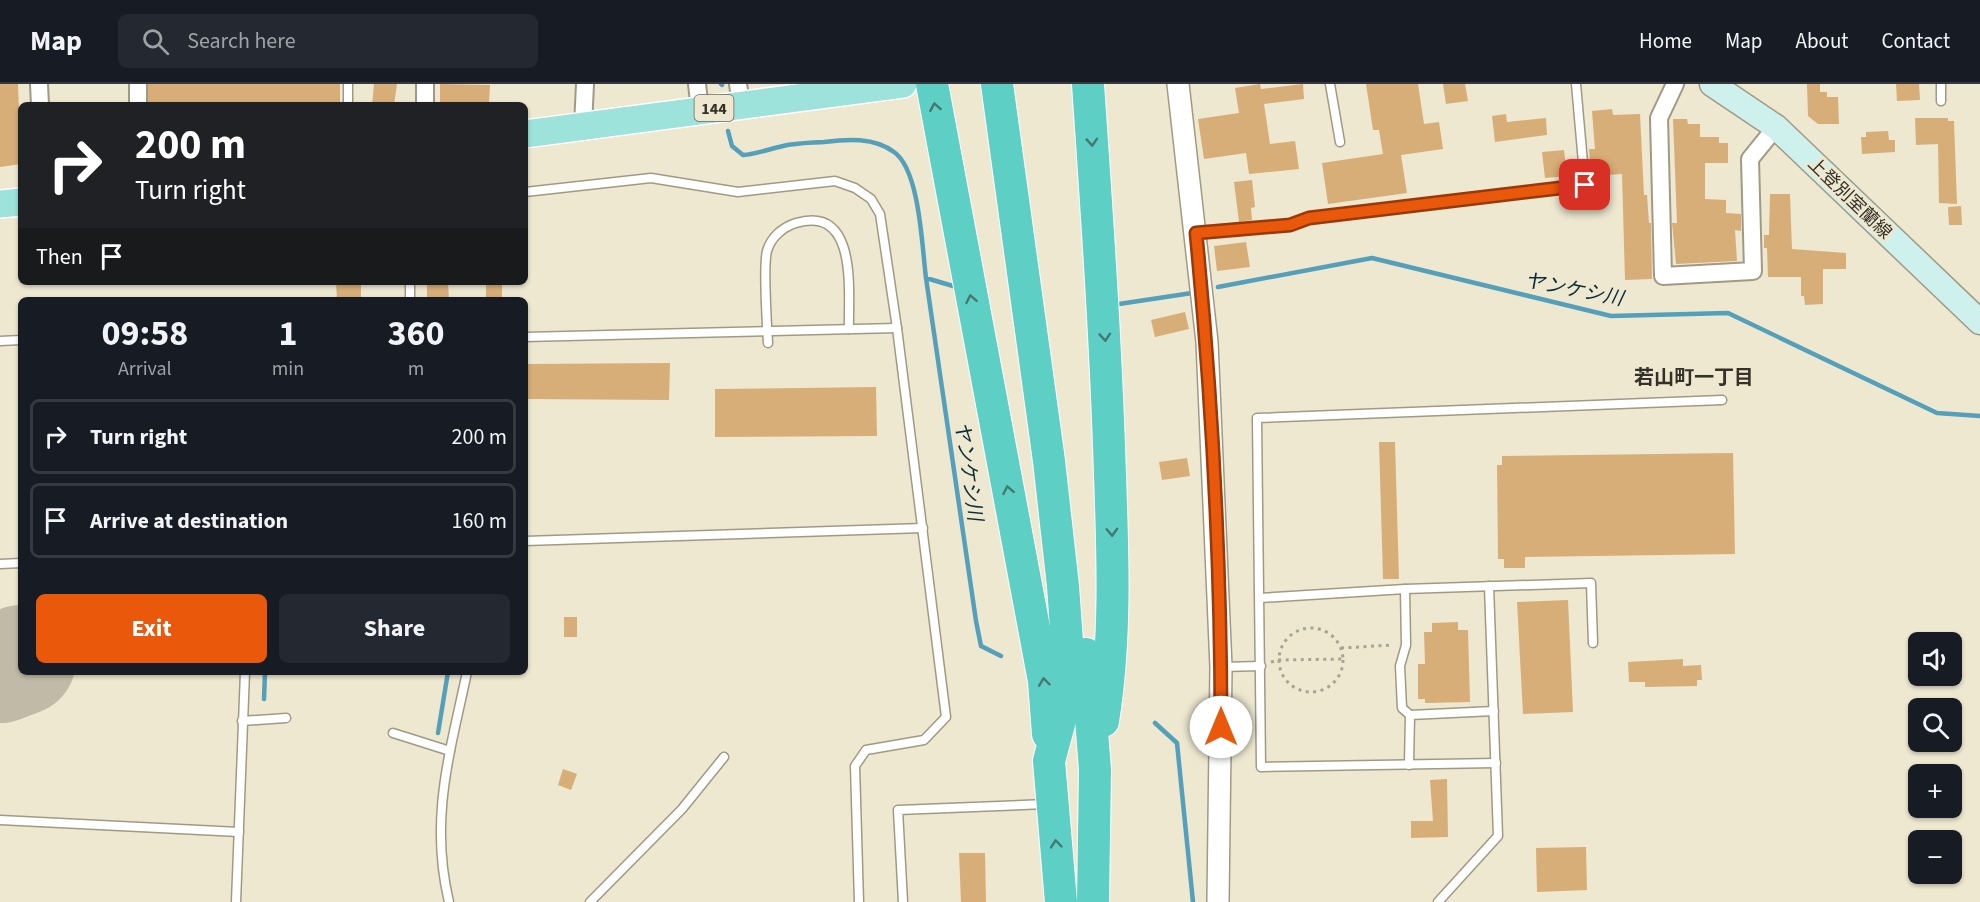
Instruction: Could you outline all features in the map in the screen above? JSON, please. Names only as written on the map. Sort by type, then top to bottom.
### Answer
[{"type":"highway","points":[[932,84],[1044,681],[1061,902]]},
{"type":"highway","points":[[1088,84],[1108,384],[1113,576],[1111,671],[1095,770]]},
{"type":"highway","points":[[1009,98],[1049,461],[1070,683],[1049,761]]},
{"type":"highway","points":[[1009,98],[1081,587],[1095,770],[1093,902]]},
{"type":"main road","name":"144","points":[[528,134],[583,126],[699,97],[903,84]]},
{"type":"main road","name":"上登別室蘭線","points":[[1712,84],[1776,127],[1980,322]]},
{"type":"main road","points":[[0,204],[18,202]]},
{"type":"street","points":[[39,84],[40,102]]},
{"type":"street","points":[[138,84],[138,102]]},
{"type":"street","points":[[425,84],[425,102]]},
{"type":"street","points":[[583,126],[585,84]]},
{"type":"street","points":[[1178,84],[1207,342],[1221,667],[1218,902]]},
{"type":"street","points":[[1675,84],[1659,118],[1663,276],[1753,271],[1750,159],[1776,127]]},
{"type":"lane","points":[[348,84],[348,102]]},
{"type":"lane","points":[[1330,84],[1340,142]]},
{"type":"lane","points":[[1196,233],[1290,225],[1309,218],[1585,185],[1576,84]]},
{"type":"lane","points":[[1941,84],[1941,101]]},
{"type":"lane","points":[[528,192],[651,178],[738,192],[835,181],[855,188],[871,199],[880,214],[897,328],[946,717],[924,740],[866,750],[855,766],[859,902]]},
{"type":"lane","points":[[768,343],[767,252],[777,234],[792,224],[804,221],[823,224],[841,236],[848,254],[849,329]]},
{"type":"lane","points":[[528,337],[897,328]]},
{"type":"lane","points":[[0,341],[18,340]]},
{"type":"lane","points":[[1496,763],[1261,767],[1257,418],[1722,400]]},
{"type":"lane","points":[[528,541],[923,528]]},
{"type":"lane","points":[[0,564],[18,563]]},
{"type":"lane","points":[[1260,598],[1405,589],[1591,583],[1593,643]]},
{"type":"lane","points":[[1438,902],[1498,836],[1489,586]]},
{"type":"lane","points":[[1405,589],[1406,645],[1400,666],[1402,708],[1410,715],[1494,711]]},
{"type":"lane","points":[[1221,667],[1261,666]]},
{"type":"lane","points":[[236,902],[245,675]]},
{"type":"lane","points":[[449,902],[441,868],[439,818],[466,675]]},
{"type":"lane","points":[[1409,765],[1410,715]]},
{"type":"lane","points":[[242,720],[286,718]]},
{"type":"lane","points":[[393,733],[450,751]]},
{"type":"lane","points":[[590,902],[682,809],[724,757]]},
{"type":"lane","points":[[903,902],[897,810],[1053,803]]},
{"type":"lane","points":[[0,820],[239,832]]},
{"type":"path","points":[[1305,628],[1326,632],[1341,648],[1343,658],[1338,678],[1322,690],[1312,692],[1292,686],[1285,679],[1279,660],[1286,639],[1305,628]]},
{"type":"path","points":[[1341,648],[1406,645]]},
{"type":"path","points":[[1261,666],[1279,660],[1343,658]]},
{"type":"building","points":[[0,84],[18,84],[18,164],[0,167]]},
{"type":"building","points":[[148,84],[340,84],[340,102],[148,102]]},
{"type":"building","points":[[374,84],[397,84],[394,102],[372,102]]},
{"type":"building","points":[[440,84],[490,85],[489,102],[440,102]]},
{"type":"building","points":[[1260,84],[1261,89],[1303,84],[1304,99],[1264,104],[1270,144],[1295,141],[1299,169],[1249,174],[1246,153],[1204,159],[1198,119],[1239,113],[1235,88]]},
{"type":"building","points":[[1366,84],[1418,84],[1424,124],[1439,122],[1443,149],[1401,155],[1407,193],[1328,204],[1322,163],[1383,154],[1379,130],[1373,130]]},
{"type":"building","points":[[1443,84],[1465,84],[1468,101],[1446,104]]},
{"type":"building","points":[[1807,84],[1820,84],[1820,92],[1827,92],[1827,97],[1838,97],[1839,124],[1818,124],[1808,116]]},
{"type":"building","points":[[1896,84],[1919,84],[1920,100],[1897,101]]},
{"type":"building","points":[[1612,109],[1613,115],[1640,114],[1644,195],[1647,195],[1649,223],[1651,223],[1652,279],[1625,280],[1622,174],[1591,176],[1589,149],[1595,149],[1592,111]]},
{"type":"building","points":[[1506,114],[1507,122],[1546,118],[1547,135],[1495,142],[1492,116]]},
{"type":"building","points":[[1915,118],[1948,118],[1948,121],[1954,121],[1957,204],[1939,203],[1938,144],[1916,145]]},
{"type":"building","points":[[1673,119],[1687,119],[1688,124],[1700,124],[1700,137],[1719,137],[1719,143],[1728,143],[1728,163],[1705,163],[1705,199],[1726,200],[1726,213],[1741,214],[1741,231],[1735,230],[1737,261],[1676,264],[1672,223],[1677,223]]},
{"type":"building","points":[[1888,131],[1889,140],[1895,140],[1895,152],[1862,154],[1861,137],[1866,137],[1866,132]]},
{"type":"building","points":[[1564,150],[1567,176],[1545,178],[1542,152]]},
{"type":"building","points":[[1252,180],[1255,207],[1251,208],[1252,220],[1239,222],[1234,182]]},
{"type":"building","points":[[1770,194],[1790,194],[1792,249],[1846,253],[1846,269],[1823,269],[1823,304],[1805,305],[1804,296],[1801,296],[1801,277],[1768,277],[1764,235],[1769,235]]},
{"type":"building","points":[[1961,206],[1962,225],[1949,225],[1948,207]]},
{"type":"building","points":[[1246,242],[1250,267],[1217,271],[1214,246]]},
{"type":"building","points":[[336,285],[361,285],[361,297],[337,297]]},
{"type":"building","points":[[427,285],[448,285],[449,297],[427,297]]},
{"type":"building","points":[[486,285],[502,285],[502,297],[486,297]]},
{"type":"building","points":[[1185,312],[1189,329],[1155,337],[1151,320]]},
{"type":"building","points":[[670,363],[669,400],[528,399],[528,364]]},
{"type":"building","points":[[876,387],[877,436],[715,437],[715,389]]},
{"type":"building","points":[[1379,442],[1395,442],[1399,579],[1383,579]]},
{"type":"building","points":[[1733,453],[1735,554],[1525,557],[1525,568],[1504,568],[1504,559],[1498,559],[1497,465],[1502,465],[1502,456]]},
{"type":"building","points":[[1187,458],[1190,476],[1162,480],[1159,462]]},
{"type":"building","points":[[1568,600],[1573,712],[1523,714],[1517,602]]},
{"type":"building","points":[[564,617],[577,617],[577,637],[564,637]]},
{"type":"building","points":[[1458,622],[1458,630],[1468,630],[1470,702],[1425,703],[1425,699],[1418,699],[1418,664],[1425,664],[1424,632],[1432,632],[1432,623]]},
{"type":"building","points":[[1683,659],[1683,666],[1701,665],[1702,680],[1697,680],[1697,686],[1645,687],[1645,682],[1629,682],[1628,662]]},
{"type":"building","points":[[563,769],[577,774],[571,790],[558,785]]},
{"type":"building","points":[[1447,779],[1448,837],[1411,838],[1411,821],[1433,821],[1430,780]]},
{"type":"building","points":[[1586,847],[1587,890],[1537,892],[1536,848]]},
{"type":"building","points":[[959,853],[985,853],[986,902],[961,902]]},
{"type":"waterway","name":"ヤンケシ川","points":[[728,131],[732,146],[743,155],[793,144],[851,140],[869,141],[894,152],[903,161],[914,192],[926,278],[953,286]]},
{"type":"waterway","name":"ヤンケシ川","points":[[1218,287],[1372,258],[1611,316],[1728,313],[1937,413],[1980,416]]},
{"type":"waterway","name":"ヤンケシ川","points":[[926,278],[976,621],[981,646],[1001,656]]},
{"type":"waterway","name":"ヤンケシ川","points":[[1119,304],[1192,293]]},
{"type":"waterway","points":[[264,699],[265,675]]},
{"type":"waterway","points":[[438,733],[448,675]]},
{"type":"waterway","name":"ヤンケシ川","points":[[1155,723],[1177,743],[1193,902]]},
{"type":"runway","points":[[0,668],[18,661]]},
{"type":"district","name":"若山町一丁目","points":[[1694,377]]},
{"type":"route","points":[[1221,727],[1221,667],[1207,342],[1196,233],[1290,225],[1309,218],[1585,185]]}]
